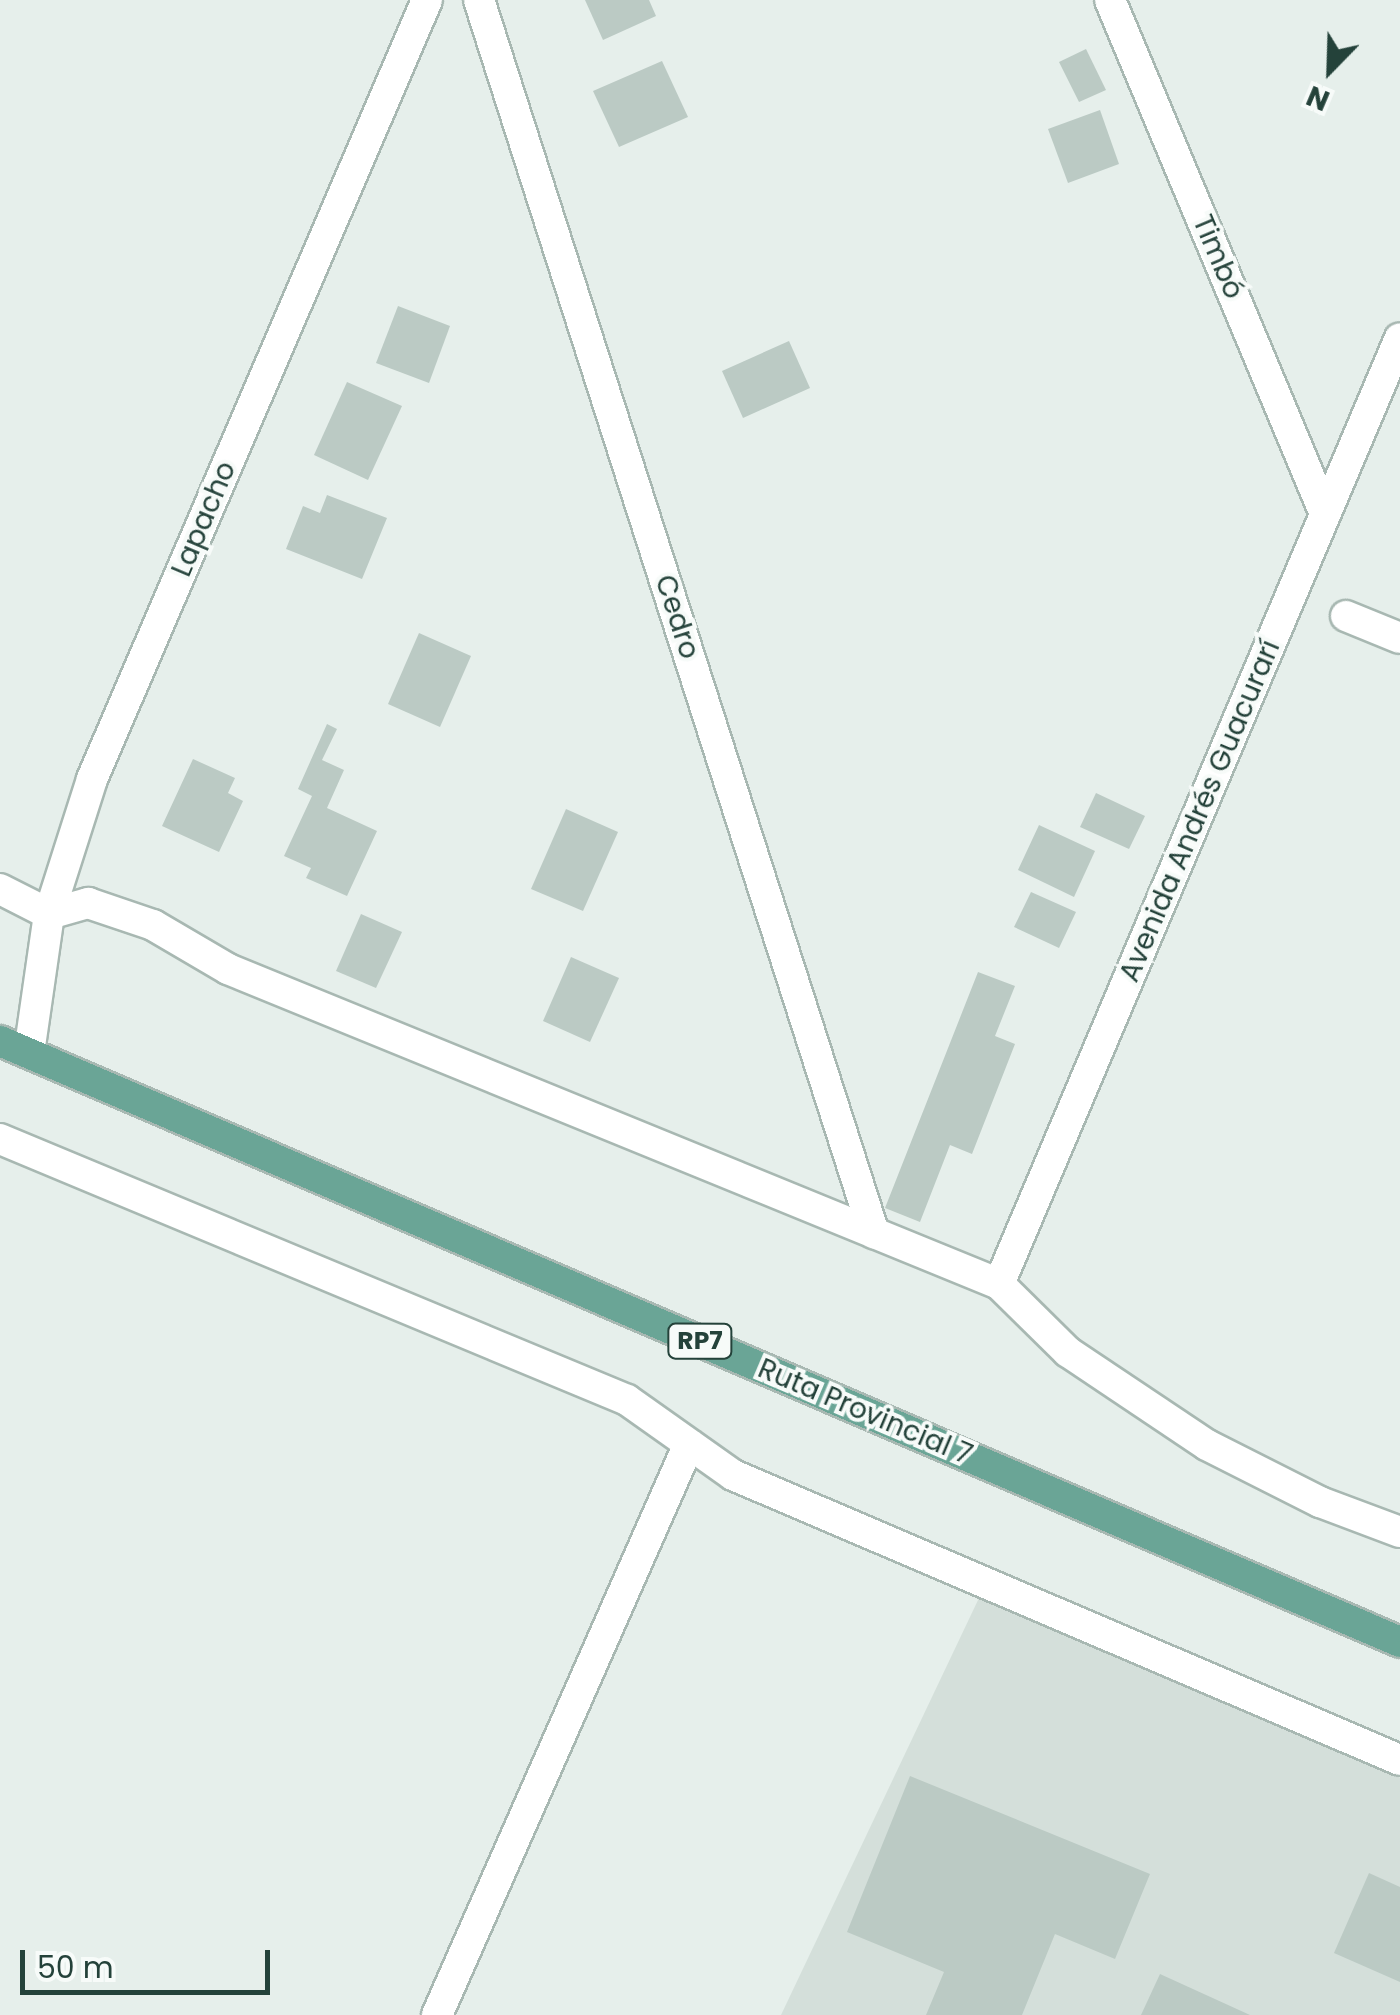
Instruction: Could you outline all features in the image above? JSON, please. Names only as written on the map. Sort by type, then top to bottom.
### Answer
[{"type":"main road","name":"Ruta Provincial 7","points":[[0,1041],[1400,1642]]},
{"type":"street","name":"Lapacho","points":[[29,1054],[49,914],[92,779],[428,0]]},
{"type":"street","name":"Cedro","points":[[479,0],[874,1233]]},
{"type":"street","name":"Timbó","points":[[1110,0],[1325,514]]},
{"type":"street","name":"Avenida Andrés Guacurarí","points":[[999,1284],[1400,338]]},
{"type":"street","points":[[1346,616],[1400,638]]},
{"type":"street","points":[[0,889],[49,914],[88,904],[153,925],[228,969],[999,1284],[1068,1352],[1207,1445],[1320,1502],[1400,1532]]},
{"type":"street","points":[[0,1139],[626,1400],[733,1475],[1400,1760]]},
{"type":"street","points":[[437,2015],[689,1444]]},
{"type":"shaded area","points":[[979,1598],[1400,1778],[1400,2015],[781,2015]]},
{"type":"building","points":[[585,0],[649,0],[656,16],[603,40]]},
{"type":"building","points":[[1086,49],[1106,90],[1079,102],[1059,62]]},
{"type":"building","points":[[662,61],[688,117],[619,147],[593,91]]},
{"type":"building","points":[[1100,110],[1119,164],[1068,183],[1048,129]]},
{"type":"building","points":[[398,306],[450,326],[429,383],[376,363]]},
{"type":"building","points":[[789,341],[810,388],[743,418],[722,371]]},
{"type":"building","points":[[347,382],[402,406],[368,480],[314,455]]},
{"type":"building","points":[[327,495],[387,518],[362,579],[286,549],[303,506],[320,513]]},
{"type":"building","points":[[419,633],[471,656],[440,727],[388,704]]},
{"type":"building","points":[[327,724],[337,729],[322,760],[344,770],[327,808],[377,831],[347,896],[306,878],[311,868],[284,856],[312,796],[298,789]]},
{"type":"building","points":[[193,759],[235,778],[228,793],[243,801],[219,852],[162,826]]},
{"type":"building","points":[[1096,793],[1145,816],[1129,849],[1080,827]]},
{"type":"building","points":[[566,809],[618,832],[583,911],[531,889]]},
{"type":"building","points":[[1039,825],[1095,851],[1074,897],[1018,870]]},
{"type":"building","points":[[1031,892],[1076,912],[1059,948],[1014,927]]},
{"type":"building","points":[[361,914],[402,932],[376,988],[336,971]]},
{"type":"building","points":[[571,957],[619,978],[590,1042],[543,1021]]},
{"type":"building","points":[[978,972],[1015,986],[995,1036],[1015,1044],[972,1154],[950,1145],[920,1222],[885,1208]]},
{"type":"building","points":[[910,1776],[1150,1874],[1115,1959],[1055,1934],[1022,2015],[926,2015],[944,1972],[847,1932]]},
{"type":"building","points":[[1369,1873],[1400,1887],[1400,1982],[1334,1953]]},
{"type":"building","points":[[1160,1974],[1250,2015],[1141,2015]]}]
